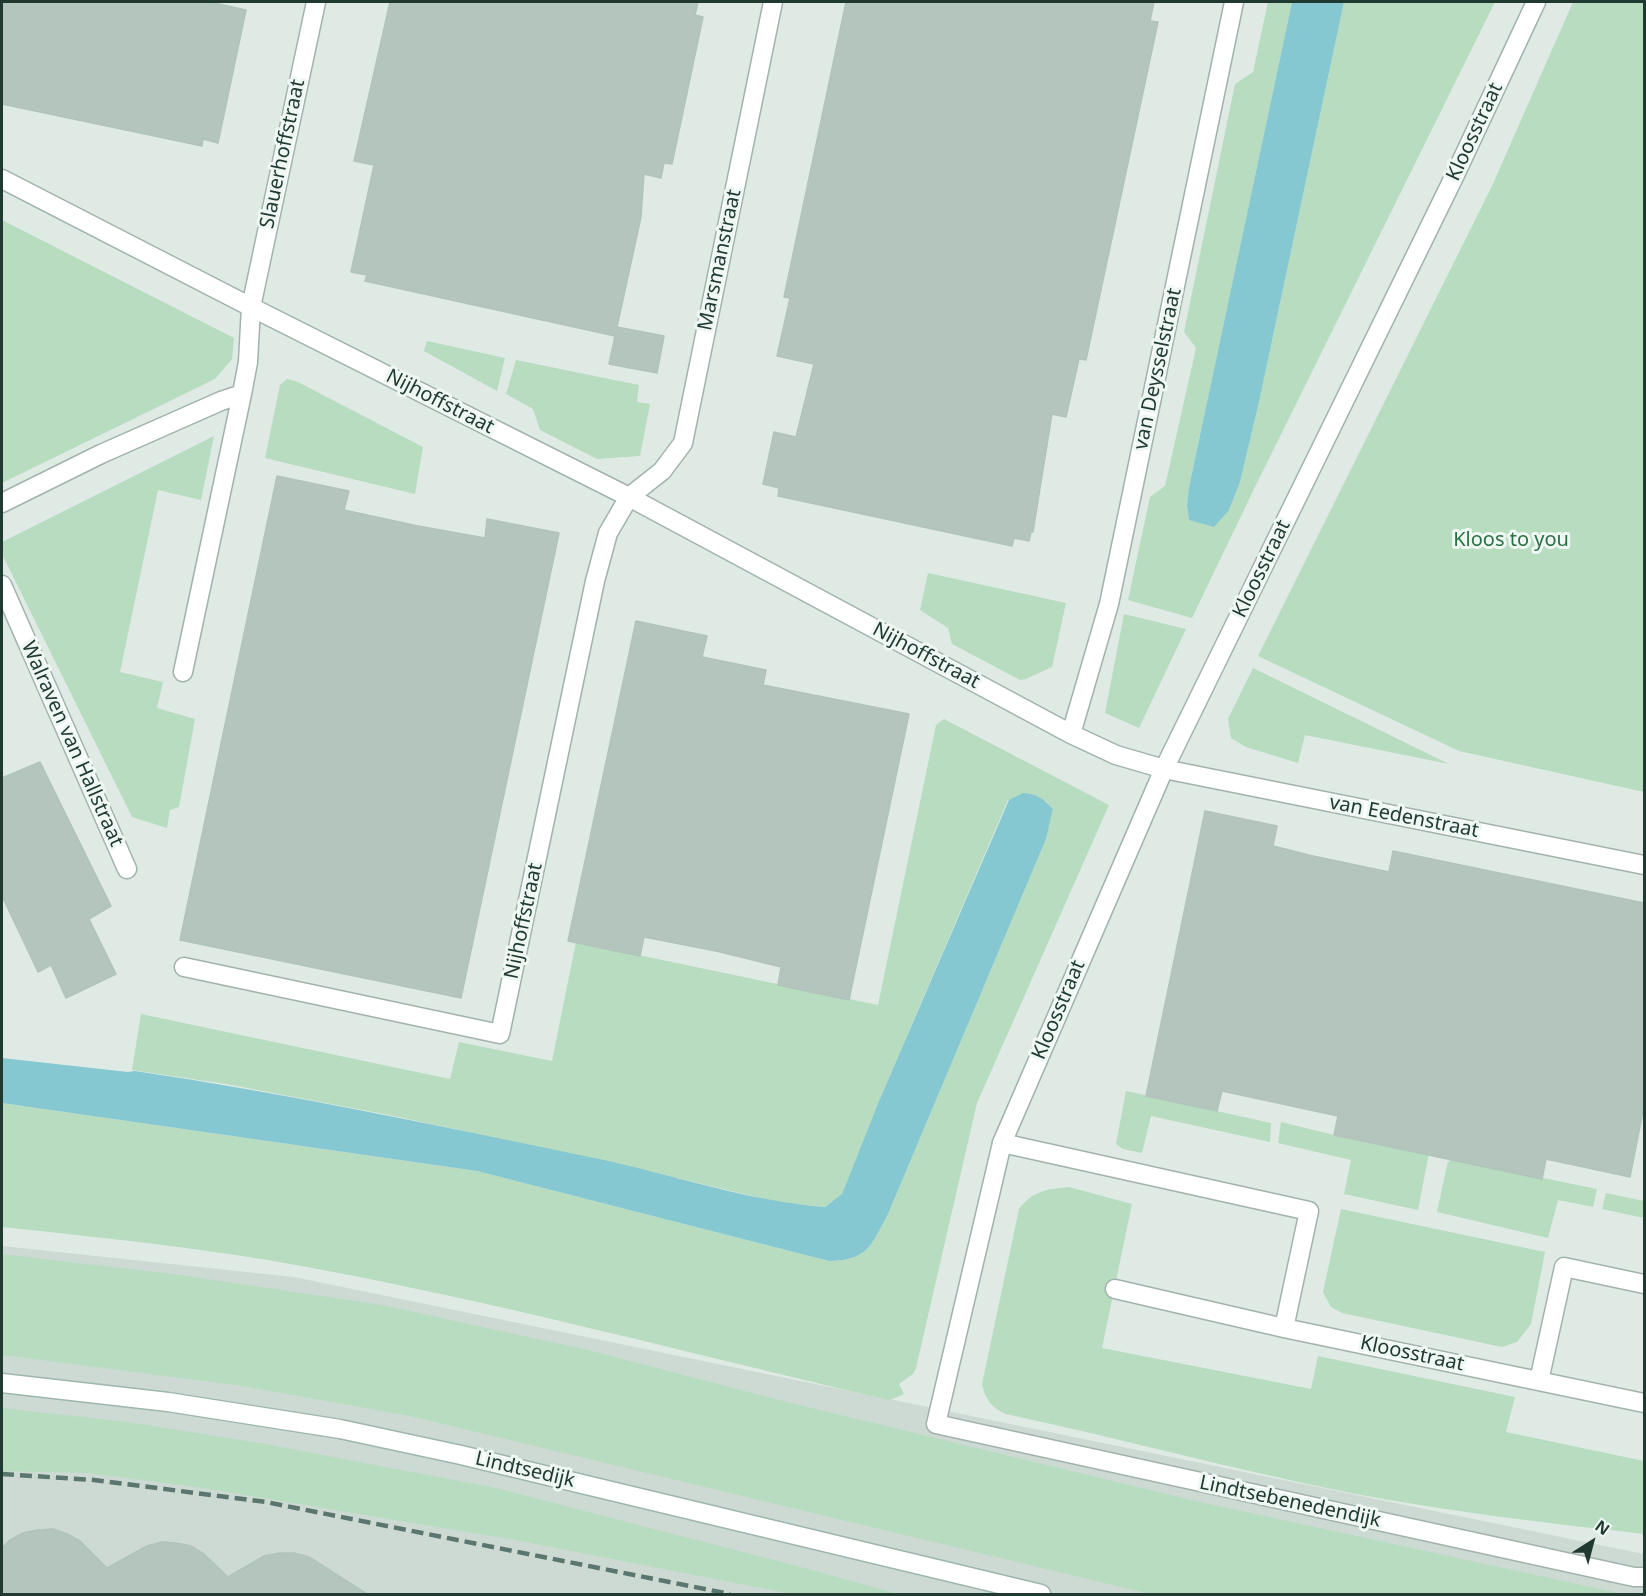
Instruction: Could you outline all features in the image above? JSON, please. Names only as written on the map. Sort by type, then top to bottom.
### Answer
[{"type":"street","name":"Slauerhoffstraat","points":[[251,307],[316,2]]},
{"type":"street","name":"Marsmanstraat","points":[[629,497],[662,471],[683,443],[772,2]]},
{"type":"street","name":"van Deysselstraat","points":[[1071,734],[1109,604],[1234,2]]},
{"type":"street","name":"Kloosstraat","points":[[936,1424],[1002,1143],[1164,769],[1454,177],[1536,2]]},
{"type":"street","name":"Nijhoffstraat","points":[[2,179],[629,497],[1071,734],[1116,755],[1164,769]]},
{"type":"street","points":[[183,672],[248,362],[251,307]]},
{"type":"street","points":[[2,504],[101,454],[220,401],[242,394]]},
{"type":"street","name":"Nijhoffstraat","points":[[184,967],[500,1034],[595,581],[608,533],[629,497]]},
{"type":"street","name":"Walraven van Hallstraat","points":[[2,585],[127,869]]},
{"type":"street","name":"van Eedenstraat","points":[[1164,769],[1644,865]]},
{"type":"street","points":[[1002,1143],[1309,1211],[1284,1328]]},
{"type":"street","points":[[1539,1381],[1564,1267],[1644,1284]]},
{"type":"street","name":"Kloosstraat","points":[[1115,1289],[1284,1328],[1644,1403]]},
{"type":"street","name":"Lindtsedijk","points":[[2,1383],[168,1402],[340,1430],[461,1455],[1041,1594]]},
{"type":"street","name":"Lindtsebenedendijk","points":[[936,1424],[1634,1577],[1644,1577]]},
{"type":"shaded area","points":[[2,1246],[294,1277],[1644,1554],[1644,1594],[2,1594]]},
{"type":"green space","points":[[1268,2],[1292,2],[1189,487],[1187,505],[1189,520],[1229,510],[1240,482],[1344,2],[1495,2],[1192,618],[1128,600],[1150,497],[1165,486],[1196,348],[1184,332],[1235,84],[1253,72]]},
{"type":"green space","name":"Kloos to you","points":[[1573,2],[1644,2],[1644,792],[1459,751],[1258,656],[1492,186]]},
{"type":"green space","points":[[2,220],[234,338],[232,359],[215,379],[2,483]]},
{"type":"green space","points":[[427,341],[505,358],[497,391],[424,351]]},
{"type":"green space","points":[[516,360],[639,385],[637,402],[650,404],[640,456],[597,459],[540,430],[533,409],[506,394]]},
{"type":"green space","points":[[287,379],[298,382],[423,447],[415,494],[265,458],[280,385]]},
{"type":"green space","points":[[214,436],[201,500],[158,490],[120,672],[163,682],[157,708],[195,719],[179,807],[170,810],[167,828],[132,817],[2,554],[2,542]]},
{"type":"green space","points":[[928,573],[1066,603],[1052,667],[1020,680],[952,644],[948,628],[920,610]]},
{"type":"green space","points":[[1124,614],[1186,629],[1139,728],[1105,713]]},
{"type":"green space","points":[[1253,668],[1449,764],[1305,735],[1298,763],[1246,747],[1231,738],[1228,719]]},
{"type":"green space","points":[[944,719],[1109,805],[977,1103],[916,1368],[913,1374],[899,1384],[904,1394],[890,1400],[520,1312],[307,1267],[117,1239],[2,1227],[2,1103],[477,1171],[829,1261],[853,1258],[861,1254],[872,1242],[888,1214],[1046,839],[1053,809],[1046,801],[1008,800],[879,1101],[842,1194],[825,1207],[782,1203],[618,1164],[389,1115],[226,1084],[132,1070],[141,1014],[450,1079],[459,1042],[552,1061],[576,942],[878,1005],[936,725]]},
{"type":"green space","points":[[1126,1091],[1271,1123],[1270,1142],[1151,1116],[1142,1153],[1123,1149],[1116,1144]]},
{"type":"green space","points":[[1281,1122],[1373,1144],[1429,1153],[1418,1210],[1344,1194],[1351,1160],[1278,1143]]},
{"type":"green space","points":[[1450,1159],[1597,1189],[1593,1207],[1558,1200],[1548,1238],[1437,1212]]},
{"type":"green space","points":[[1069,1187],[1132,1204],[1102,1348],[1311,1389],[1318,1356],[1515,1397],[1506,1432],[1644,1461],[1644,1534],[1464,1512],[1356,1494],[1001,1412],[990,1402],[982,1384],[1019,1209],[1029,1198],[1041,1192]]},
{"type":"green space","points":[[1606,1193],[1644,1201],[1644,1218],[1602,1209]]},
{"type":"green space","points":[[1341,1209],[1545,1252],[1531,1324],[1517,1342],[1502,1347],[1342,1313],[1331,1307],[1323,1292]]},
{"type":"green space","points":[[2,1254],[180,1275],[382,1305],[588,1350],[783,1401],[1191,1500],[1623,1594],[1150,1594],[410,1416],[237,1385],[2,1355]]},
{"type":"green space","points":[[2,1408],[127,1422],[260,1443],[496,1488],[898,1594],[792,1594],[510,1539],[197,1487],[88,1473],[2,1471]]},
{"type":"water","points":[[1292,2],[1344,2],[1240,482],[1229,510],[1214,527],[1189,520],[1187,505],[1189,487]]},
{"type":"water","points":[[1023,793],[1040,798],[1053,809],[1046,839],[888,1214],[867,1249],[853,1258],[829,1261],[477,1171],[2,1103],[2,1058],[135,1071],[368,1112],[627,1165],[739,1193],[825,1207],[842,1194],[879,1101],[1009,800]]},
{"type":"building","points":[[2,2],[210,2],[246,10],[218,143],[203,139],[202,146],[2,104]]},
{"type":"building","points":[[390,2],[698,2],[695,15],[703,17],[672,164],[664,163],[661,178],[644,174],[641,217],[617,327],[664,336],[657,373],[609,364],[615,336],[365,281],[367,275],[351,272],[374,165],[354,161]]},
{"type":"building","points":[[846,2],[1154,2],[1150,21],[1158,22],[1086,360],[1079,359],[1066,417],[1052,414],[1033,532],[1031,532],[1029,541],[1014,538],[1012,546],[778,496],[779,488],[763,484],[774,432],[796,437],[814,364],[777,356],[790,298],[784,297]]},
{"type":"building","points":[[277,476],[349,491],[344,510],[418,526],[485,538],[487,519],[559,533],[461,998],[180,940]]},
{"type":"building","points":[[636,621],[707,636],[702,657],[766,670],[763,685],[909,714],[849,1000],[778,985],[781,967],[716,951],[644,937],[640,956],[568,941]]},
{"type":"building","points":[[40,762],[111,906],[89,919],[116,974],[66,998],[51,965],[38,972],[2,896],[2,778]]},
{"type":"building","points":[[1205,811],[1277,826],[1273,846],[1389,872],[1393,851],[1644,903],[1644,1106],[1630,1177],[1546,1159],[1542,1179],[1334,1135],[1338,1116],[1222,1091],[1217,1111],[1146,1096]]},
{"type":"building","points":[[53,1529],[80,1541],[107,1568],[147,1546],[162,1542],[191,1546],[204,1554],[228,1577],[264,1556],[294,1553],[309,1557],[367,1594],[2,1594],[2,1548],[10,1540],[23,1533]]},
{"type":"railway","points":[[2,1474],[94,1480],[266,1502],[730,1594]]}]
